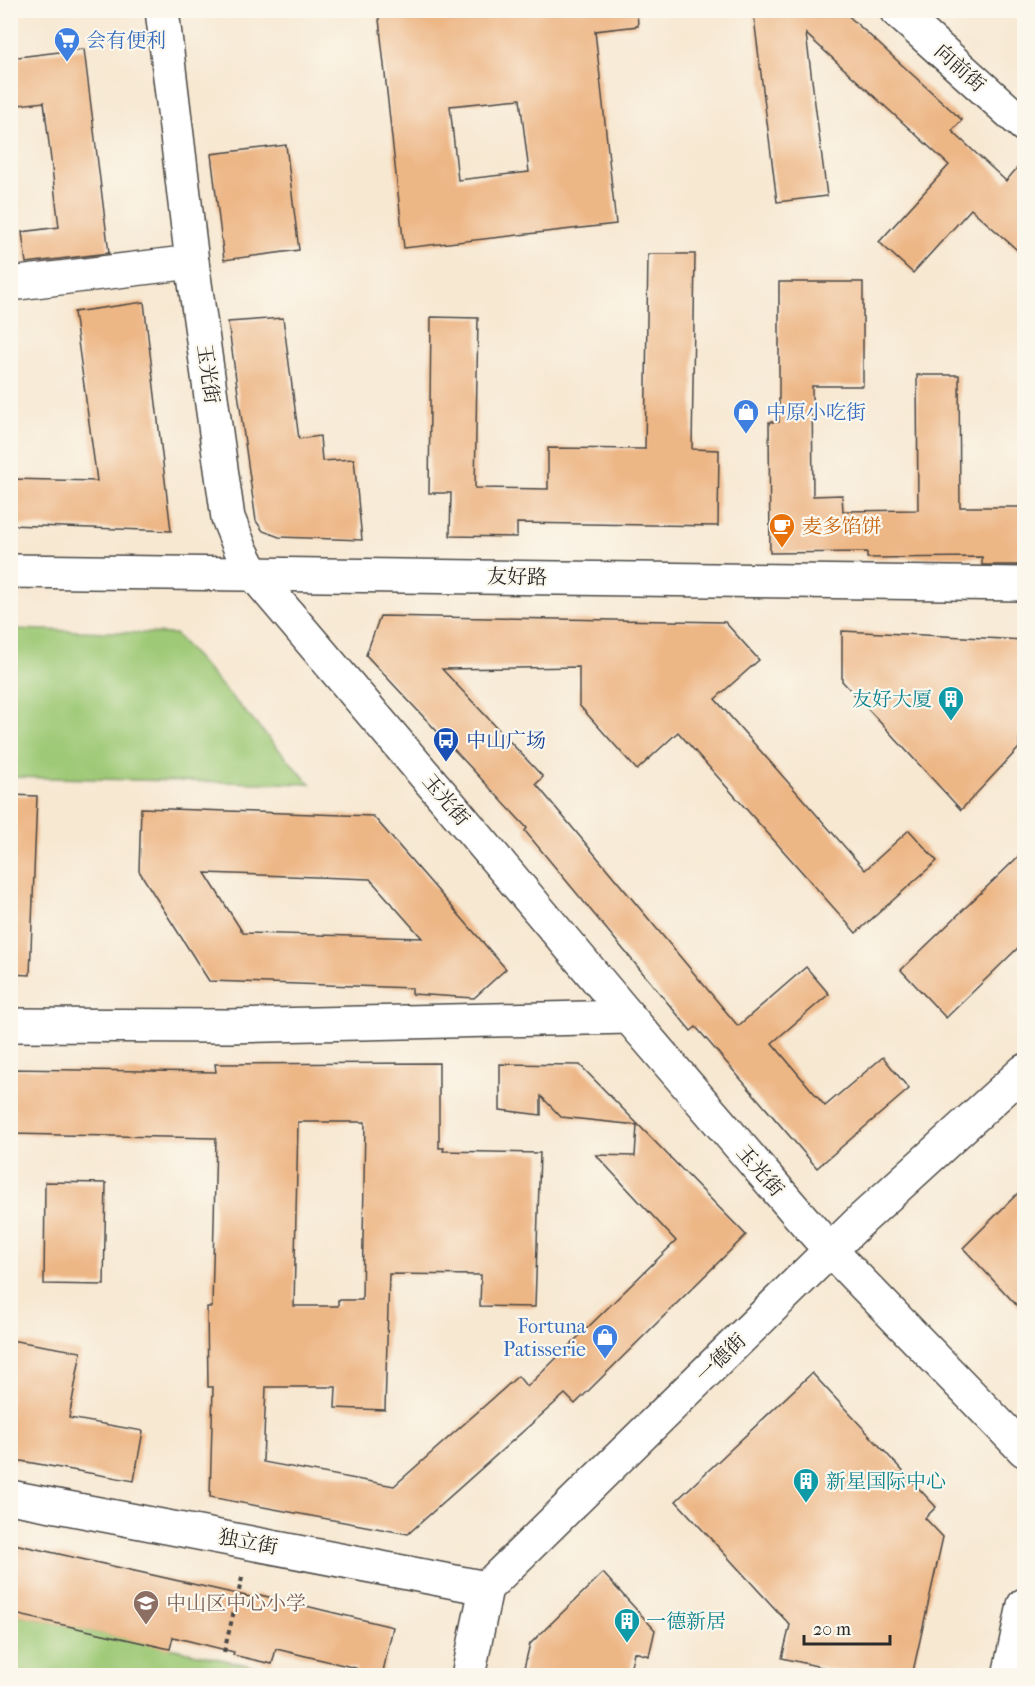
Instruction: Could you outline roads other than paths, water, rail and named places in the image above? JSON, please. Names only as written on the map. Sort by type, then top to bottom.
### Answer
[{"type":"street","name":"玉光街","points":[[162,10],[192,262],[228,518],[253,573],[799,1215],[1024,1450]]},
{"type":"street","name":"向前街","points":[[896,10],[1024,125]]},
{"type":"street","points":[[10,284],[192,262]]},
{"type":"street","name":"友好路","points":[[10,571],[1024,584]]},
{"type":"street","points":[[10,1025],[229,1026],[629,1017]]},
{"type":"street","name":"一德街","points":[[486,1588],[860,1221],[1024,1071]]},
{"type":"street","name":"独立街","points":[[10,1497],[486,1588]]},
{"type":"street","points":[[468,1676],[486,1588]]},
{"type":"street","points":[[1009,1676],[1024,1605]]},
{"type":"place","name":"会有便利","points":[[67,63]]},
{"type":"place","name":"中原小吃街","points":[[746,435]]},
{"type":"place","name":"麦多馅饼","points":[[782,549]]},
{"type":"place","name":"友好大厦","points":[[951,722]]},
{"type":"place","name":"中山广场","points":[[446,763]]},
{"type":"place","name":"Fortuna Patisserie","points":[[605,1360]]},
{"type":"place","name":"新星国际中心","points":[[806,1504]]},
{"type":"place","name":"中山区中心小学","points":[[146,1626]]},
{"type":"place","name":"一德新居","points":[[627,1644]]}]
